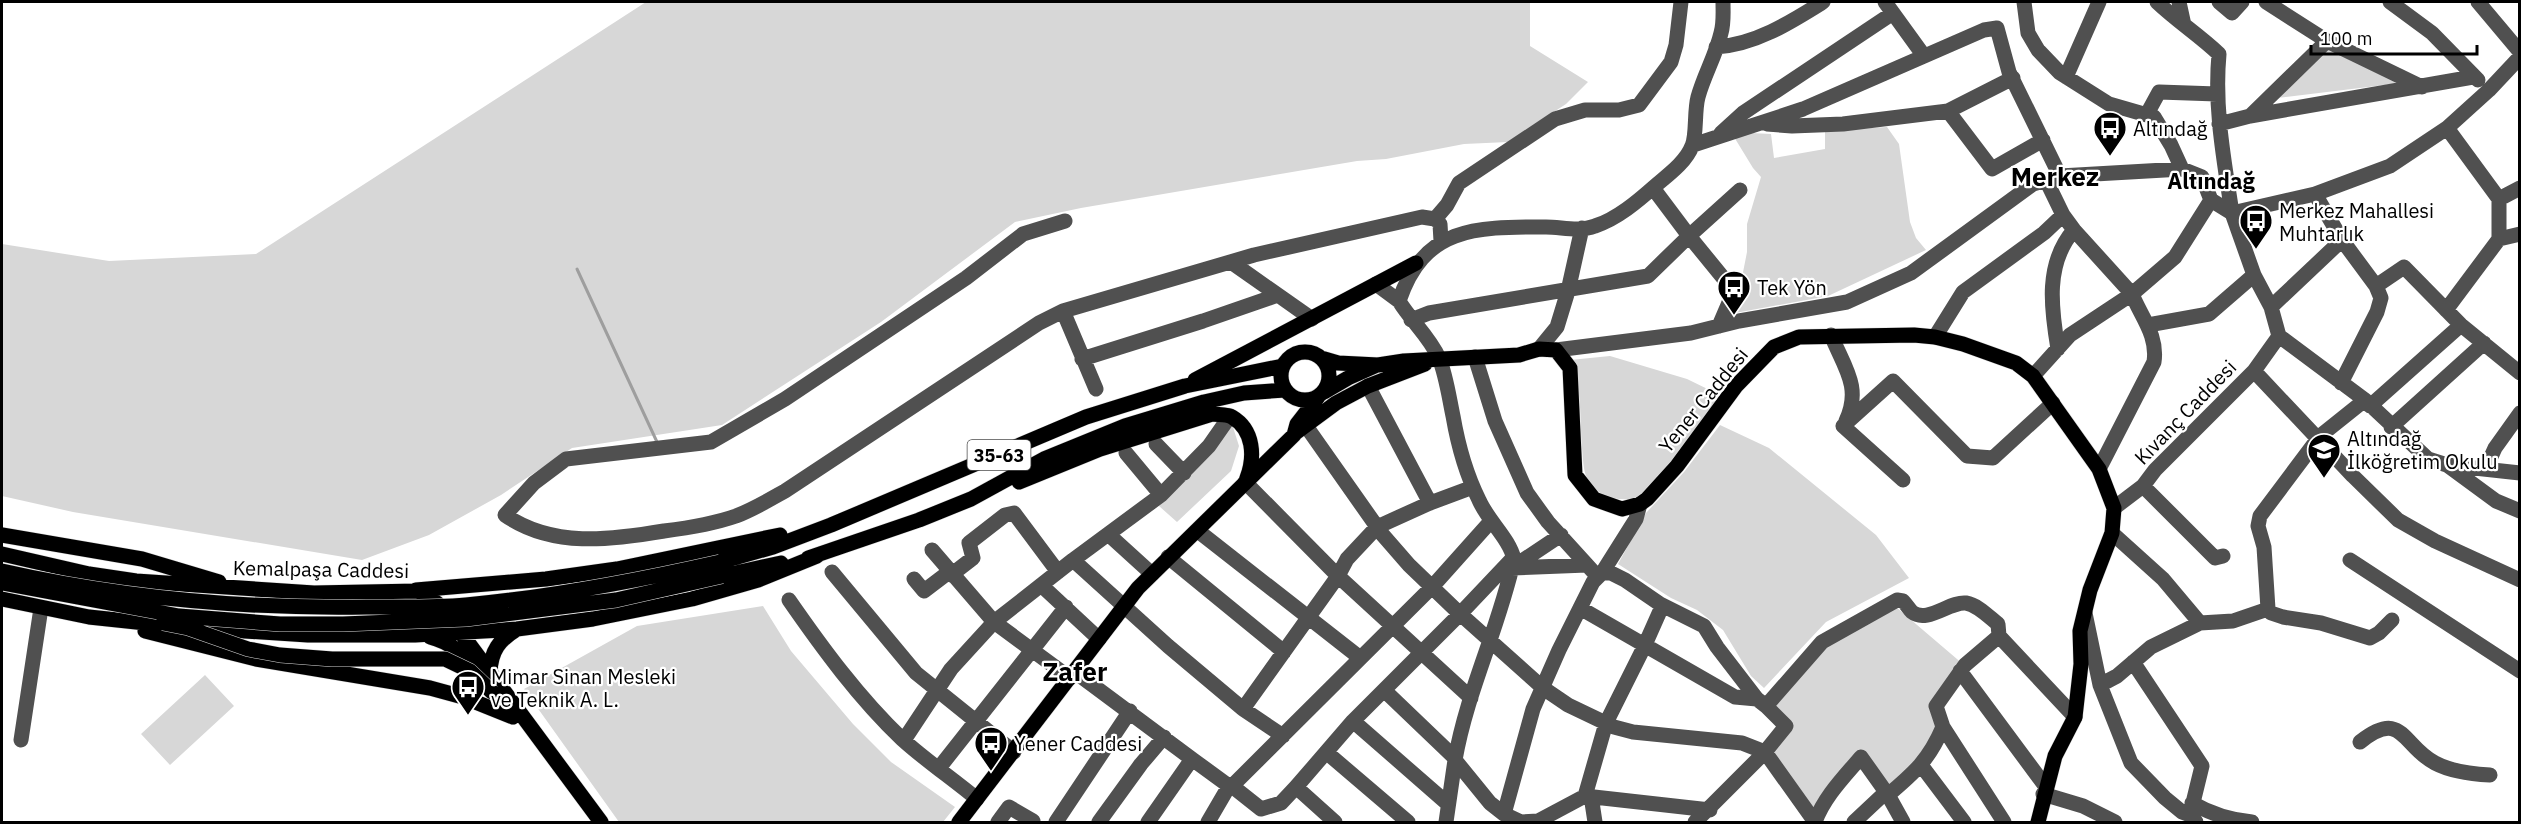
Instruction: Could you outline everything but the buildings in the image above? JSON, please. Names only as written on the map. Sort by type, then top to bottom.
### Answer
[{"type":"main road","points":[[1185,386],[1416,263]]},
{"type":"main road","name":"Yener Caddesi","points":[[1640,504],[1677,466],[1736,386],[1774,347],[1799,337],[1831,335],[1935,337],[1964,344],[2016,363],[2033,376],[2099,469],[2114,508]]},
{"type":"main road","points":[[1299,428],[1281,378],[1283,366],[1297,353],[1310,352],[1338,363],[1377,365],[1519,355],[1539,349],[1556,350],[1570,368],[1575,475],[1594,499],[1622,509],[1640,504]]},
{"type":"main road","points":[[1299,428],[1321,395],[1330,375],[1321,358]]},
{"type":"main road","points":[[959,822],[1138,588],[1168,557],[1198,531],[1299,428],[1336,403],[1368,386],[1439,359]]},
{"type":"main road","points":[[1287,393],[1301,400],[1321,395],[1348,378],[1377,365]]},
{"type":"main road","name":"35-63","points":[[721,569],[1086,417],[1185,386],[1283,366]]},
{"type":"main road","name":"35-63","points":[[721,569],[817,556],[919,520],[971,499],[1044,459],[1125,426],[1204,402],[1244,393],[1287,393]]},
{"type":"main road","points":[[971,499],[1047,472],[1100,448],[1212,414],[1230,416],[1243,427],[1252,447],[1252,464],[1245,482]]},
{"type":"main road","points":[[2038,822],[2055,756],[2075,717],[2081,664],[2079,638],[2084,611],[2112,533],[2114,508]]},
{"type":"main road","points":[[410,590],[546,579],[608,570],[831,525]]},
{"type":"main road","points":[[2,535],[109,553],[176,568],[242,590]]},
{"type":"main road","name":"Kemalpaşa Caddesi","points":[[2,554],[114,578],[242,590],[417,591],[431,598],[461,633],[602,822]]},
{"type":"main road","points":[[308,635],[461,633],[517,629],[593,619],[701,597],[758,580],[817,556]]},
{"type":"main road","points":[[33,561],[14,568],[8,580],[10,593],[21,604],[90,617],[256,659],[430,688],[509,711]]},
{"type":"main road","points":[[2,584],[179,616],[280,624],[344,624],[466,619],[616,600],[721,569]]},
{"type":"main road","points":[[2,584],[21,604]]},
{"type":"main road","points":[[2,584],[50,600],[180,626],[267,653],[332,659],[445,659],[470,671],[509,711]]},
{"type":"main road","points":[[90,617],[227,632],[316,635],[328,627],[332,613],[327,600],[314,592]]},
{"type":"main road","points":[[490,672],[494,650],[501,641],[517,629]]},
{"type":"main road","points":[[415,635],[435,638],[460,652],[491,685],[591,822]]},
{"type":"street","points":[[1435,219],[1447,205],[1459,183],[1555,119],[1585,110],[1619,110],[1639,105],[1671,63],[1676,45],[1681,2]]},
{"type":"street","points":[[1399,301],[1416,263],[1441,241],[1457,235],[1488,229],[1595,226],[1622,213],[1685,159],[1693,145],[1695,106],[1722,32],[1723,2]]},
{"type":"street","points":[[1792,2],[1800,16]]},
{"type":"street","points":[[1716,47],[1735,46],[1775,30],[1824,2]]},
{"type":"street","points":[[2066,76],[2099,2]]},
{"type":"street","points":[[2157,2],[2184,25],[2198,33],[2219,54],[2218,124],[2232,213],[2254,275],[2271,307],[2279,336],[2367,403],[2428,459],[2447,465],[2520,473]]},
{"type":"street","points":[[2179,2],[2184,25]]},
{"type":"street","points":[[2219,2],[2232,13],[2242,2]]},
{"type":"street","points":[[2266,2],[2327,41],[2422,87]]},
{"type":"street","points":[[2390,2],[2432,33],[2473,77],[2489,90]]},
{"type":"street","points":[[2478,2],[2520,52]]},
{"type":"street","points":[[2021,5],[2028,33],[2038,50],[2066,76],[2109,104],[2154,117],[2182,169]]},
{"type":"street","points":[[1719,135],[1743,113],[1889,7],[1924,56]]},
{"type":"street","points":[[1693,145],[1803,109],[1984,30],[1997,28],[2009,72],[2043,140],[2063,215],[2132,294],[2138,310],[2148,325],[2154,343],[2154,362],[2099,469]]},
{"type":"street","points":[[2001,40],[2028,33]]},
{"type":"street","points":[[2250,116],[2327,41]]},
{"type":"street","points":[[1556,350],[1691,333],[1847,302],[1911,273],[2033,184],[2053,178],[2182,169],[2202,177],[2211,200],[2232,213],[2315,194],[2390,166],[2447,128],[2489,90],[2520,57]]},
{"type":"street","points":[[2218,124],[2250,116],[2473,77]]},
{"type":"street","points":[[1761,123],[1792,126],[1843,124],[1948,111],[2013,78]]},
{"type":"street","points":[[2147,114],[2159,92],[2217,94]]},
{"type":"street","points":[[1948,111],[1992,169],[2043,140]]},
{"type":"street","points":[[2446,310],[2499,239],[2499,199],[2447,128]]},
{"type":"street","points":[[1653,188],[1729,285],[1731,298],[1719,326]]},
{"type":"street","points":[[2499,199],[2520,188]]},
{"type":"street","points":[[1411,320],[1429,313],[1648,276],[1740,190]]},
{"type":"street","points":[[2315,194],[2342,240],[2376,286],[2380,298],[2377,312],[2341,383]]},
{"type":"street","points":[[2033,376],[2070,335],[2132,294],[2175,257],[2211,200]]},
{"type":"street","points":[[1935,337],[1963,292],[2044,233],[2063,215]]},
{"type":"street","points":[[1065,221],[1023,234],[957,284],[785,399],[711,442],[566,459],[534,483],[505,515],[519,525],[549,536],[610,540],[689,527],[735,516],[759,506],[785,490],[1039,323],[1063,311],[1231,262],[1422,217],[1435,219],[1440,224],[1441,241]]},
{"type":"street","points":[[1539,349],[1557,327],[1568,291],[1582,228]]},
{"type":"street","points":[[2058,349],[2052,309],[2054,271],[2064,241],[2074,230]]},
{"type":"street","points":[[2499,239],[2520,234]]},
{"type":"street","points":[[2271,307],[2342,240]]},
{"type":"street","points":[[1231,262],[1312,319]]},
{"type":"street","points":[[2376,286],[2404,267],[2461,325],[2520,373]]},
{"type":"street","points":[[2148,325],[2209,314],[2254,275]]},
{"type":"street","points":[[1376,284],[1399,301],[1411,320],[1427,336],[1439,359],[1457,440],[1473,487],[1491,521],[1512,551],[1513,562],[1491,642],[1471,698],[1455,759],[1446,822]]},
{"type":"street","points":[[1082,359],[1278,295]]},
{"type":"street","points":[[1063,311],[1095,389]]},
{"type":"street","points":[[2392,620],[2379,633],[2370,638],[2321,623],[2271,613],[2268,609],[2264,548],[2258,526],[2259,516],[2318,439],[2367,403],[2461,325]]},
{"type":"street","points":[[1831,335],[1851,378],[1853,406],[1844,426]]},
{"type":"street","name":"Kıvanç Caddesi","points":[[2114,508],[2143,486],[2155,470],[2254,371],[2279,336]]},
{"type":"street","points":[[2391,426],[2484,343]]},
{"type":"street","points":[[1475,357],[1495,421],[1527,493],[1561,535],[1587,565],[1600,575],[1611,573],[1660,604],[1704,626],[1717,647],[1762,702],[1786,726],[1765,752],[1710,810],[1695,822]]},
{"type":"street","points":[[2254,371],[2398,520],[2435,541],[2520,580]]},
{"type":"street","points":[[1844,426],[1893,381],[1967,456],[1993,458],[2053,403]]},
{"type":"street","points":[[1368,386],[1430,503]]},
{"type":"street","points":[[2486,468],[2496,448],[2520,413]]},
{"type":"street","points":[[904,740],[951,669],[994,622],[1161,495],[1209,446],[1230,416]]},
{"type":"street","points":[[1844,426],[1903,480]]},
{"type":"street","points":[[1299,428],[1377,527],[1432,587],[1543,688],[1568,705],[1606,723],[1633,732],[1742,743],[1765,752],[1815,822]]},
{"type":"street","points":[[1156,444],[1184,473]]},
{"type":"street","points":[[1126,453],[1161,495]]},
{"type":"street","points":[[2447,465],[2496,501],[2520,511]]},
{"type":"street","points":[[1245,482],[1338,576],[1393,624],[1471,698]]},
{"type":"street","points":[[2143,486],[2215,558],[2223,556]]},
{"type":"street","points":[[1243,709],[1338,576],[1347,559],[1377,527],[1473,487]]},
{"type":"street","points":[[1504,814],[1533,709],[1558,650],[1580,608],[1636,519],[1640,504]]},
{"type":"street","points":[[914,579],[924,591],[950,574],[973,558],[969,543],[1005,515],[1014,513],[1058,572]]},
{"type":"street","points":[[1208,822],[1230,786],[1432,587],[1491,521]]},
{"type":"street","points":[[1198,531],[1359,657]]},
{"type":"street","points":[[2112,533],[2163,579],[2200,623]]},
{"type":"street","points":[[1108,534],[1152,574]]},
{"type":"street","points":[[1252,822],[1261,808],[1281,803],[1353,721],[1513,562],[1561,535]]},
{"type":"street","points":[[932,550],[950,574],[994,622],[1032,650],[1130,711],[1261,808]]},
{"type":"street","points":[[1168,557],[1284,652]]},
{"type":"street","points":[[1073,560],[1168,646],[1243,709],[1283,736]]},
{"type":"street","points":[[2350,560],[2520,671]]},
{"type":"street","points":[[1513,562],[1587,565]]},
{"type":"street","points":[[832,573],[916,673],[1014,752]]},
{"type":"street","points":[[1041,585],[1099,639]]},
{"type":"street","points":[[789,600],[817,641],[857,690],[904,740],[977,799]]},
{"type":"street","points":[[1762,702],[1822,642],[1897,600],[1903,601],[1913,613],[1919,615],[1966,603],[1984,612],[1998,624],[1999,636],[2075,717]]},
{"type":"street","points":[[1595,822],[1588,796],[1606,723],[1644,647],[1660,611],[1660,604]]},
{"type":"street","points":[[21,740],[41,608]]},
{"type":"street","points":[[939,768],[1066,608]]},
{"type":"street","points":[[1580,608],[1644,647],[1735,697],[1762,702]]},
{"type":"street","points":[[2100,685],[2117,676],[2151,647],[2200,623],[2233,621],[2268,609]]},
{"type":"street","points":[[2084,611],[2100,685],[2131,763],[2164,798],[2182,812],[2252,822]]},
{"type":"street","points":[[1999,636],[1981,649],[1960,671],[1936,706],[1943,728],[1952,745],[2004,822]]},
{"type":"street","points":[[2133,662],[2202,766],[2193,813]]},
{"type":"street","points":[[1960,671],[2045,791],[2084,806],[2115,822]]},
{"type":"street","points":[[1385,691],[1455,759],[1490,803],[1504,814],[1521,822],[1538,821],[1588,796],[1710,810]]},
{"type":"street","points":[[1056,822],[1130,711]]},
{"type":"street","points":[[1353,721],[1448,804]]},
{"type":"street","points":[[2360,742],[2376,729],[2387,727],[2403,734],[2425,757],[2437,764],[2467,773],[2490,776]]},
{"type":"street","points":[[1854,822],[1921,765],[1931,753],[1943,728]]},
{"type":"street","points":[[1099,822],[1141,764],[1164,737]]},
{"type":"street","points":[[1326,752],[1408,822]]},
{"type":"street","points":[[1815,822],[1820,809],[1861,757],[1903,822]]},
{"type":"street","points":[[1148,822],[1192,759]]},
{"type":"street","points":[[1921,765],[1964,822]]},
{"type":"street","points":[[1296,787],[1335,822]]},
{"type":"street","points":[[998,822],[1009,807],[1033,822]]},
{"type":"shaded area","points":[[646,2],[1530,2],[1530,46],[1588,82],[1566,104],[1508,142],[1464,144],[1386,159],[1357,161],[1081,208],[1015,222],[881,322],[722,425],[572,448],[501,495],[429,535],[362,560],[73,512],[2,496],[2,244],[109,261],[256,254]]},
{"type":"shaded area","points":[[2328,48],[2401,83],[2277,98]]},
{"type":"shaded area","points":[[1887,127],[1899,144],[1910,222],[1916,238],[1926,250],[1828,296],[1735,313],[1747,252],[1747,224],[1761,177],[1731,132],[1771,134],[1774,158],[1825,149],[1825,131]]},
{"type":"shaded area","points":[[1610,356],[1687,379],[1724,397],[1642,497],[1635,499],[1612,498],[1598,492],[1586,477],[1584,469],[1579,392],[1570,360]]},
{"type":"shaded area","points":[[1232,424],[1239,446],[1231,471],[1177,522],[1159,506]]},
{"type":"shaded area","points":[[1720,425],[1769,448],[1876,535],[1909,578],[1826,622],[1764,688],[1751,676],[1723,630],[1697,610],[1671,598],[1618,564],[1646,513],[1684,472]]},
{"type":"shaded area","points":[[763,606],[791,651],[853,724],[891,762],[955,807],[943,822],[619,822],[524,689],[637,626]]},
{"type":"shaded area","points":[[1896,607],[1964,665],[1932,704],[1938,726],[1919,758],[1890,787],[1861,757],[1816,818],[1770,752],[1793,725],[1771,706],[1824,644]]},
{"type":"shaded area","points":[[205,675],[234,706],[170,765],[141,734]]},
{"type":"waterway","points":[[577,269],[657,442]]},
{"type":"place","name":"Altındağ","points":[[2110,157]]},
{"type":"place","name":"Merkez Mahallesi Muhtarlık","points":[[2256,250]]},
{"type":"place","name":"Tek Yön","points":[[1734,316]]},
{"type":"place","name":"Altındağ İlköğretim Okulu","points":[[2324,479]]},
{"type":"place","name":"Mimar Sinan Mesleki ve Teknik A. L.","points":[[468,716]]},
{"type":"place","name":"Yener Caddesi","points":[[991,772]]},
{"type":"district","name":"Merkez","points":[[2055,176]]},
{"type":"district","name":"Altındağ","points":[[2211,180]]},
{"type":"district","name":"Zafer","points":[[1075,671]]}]
